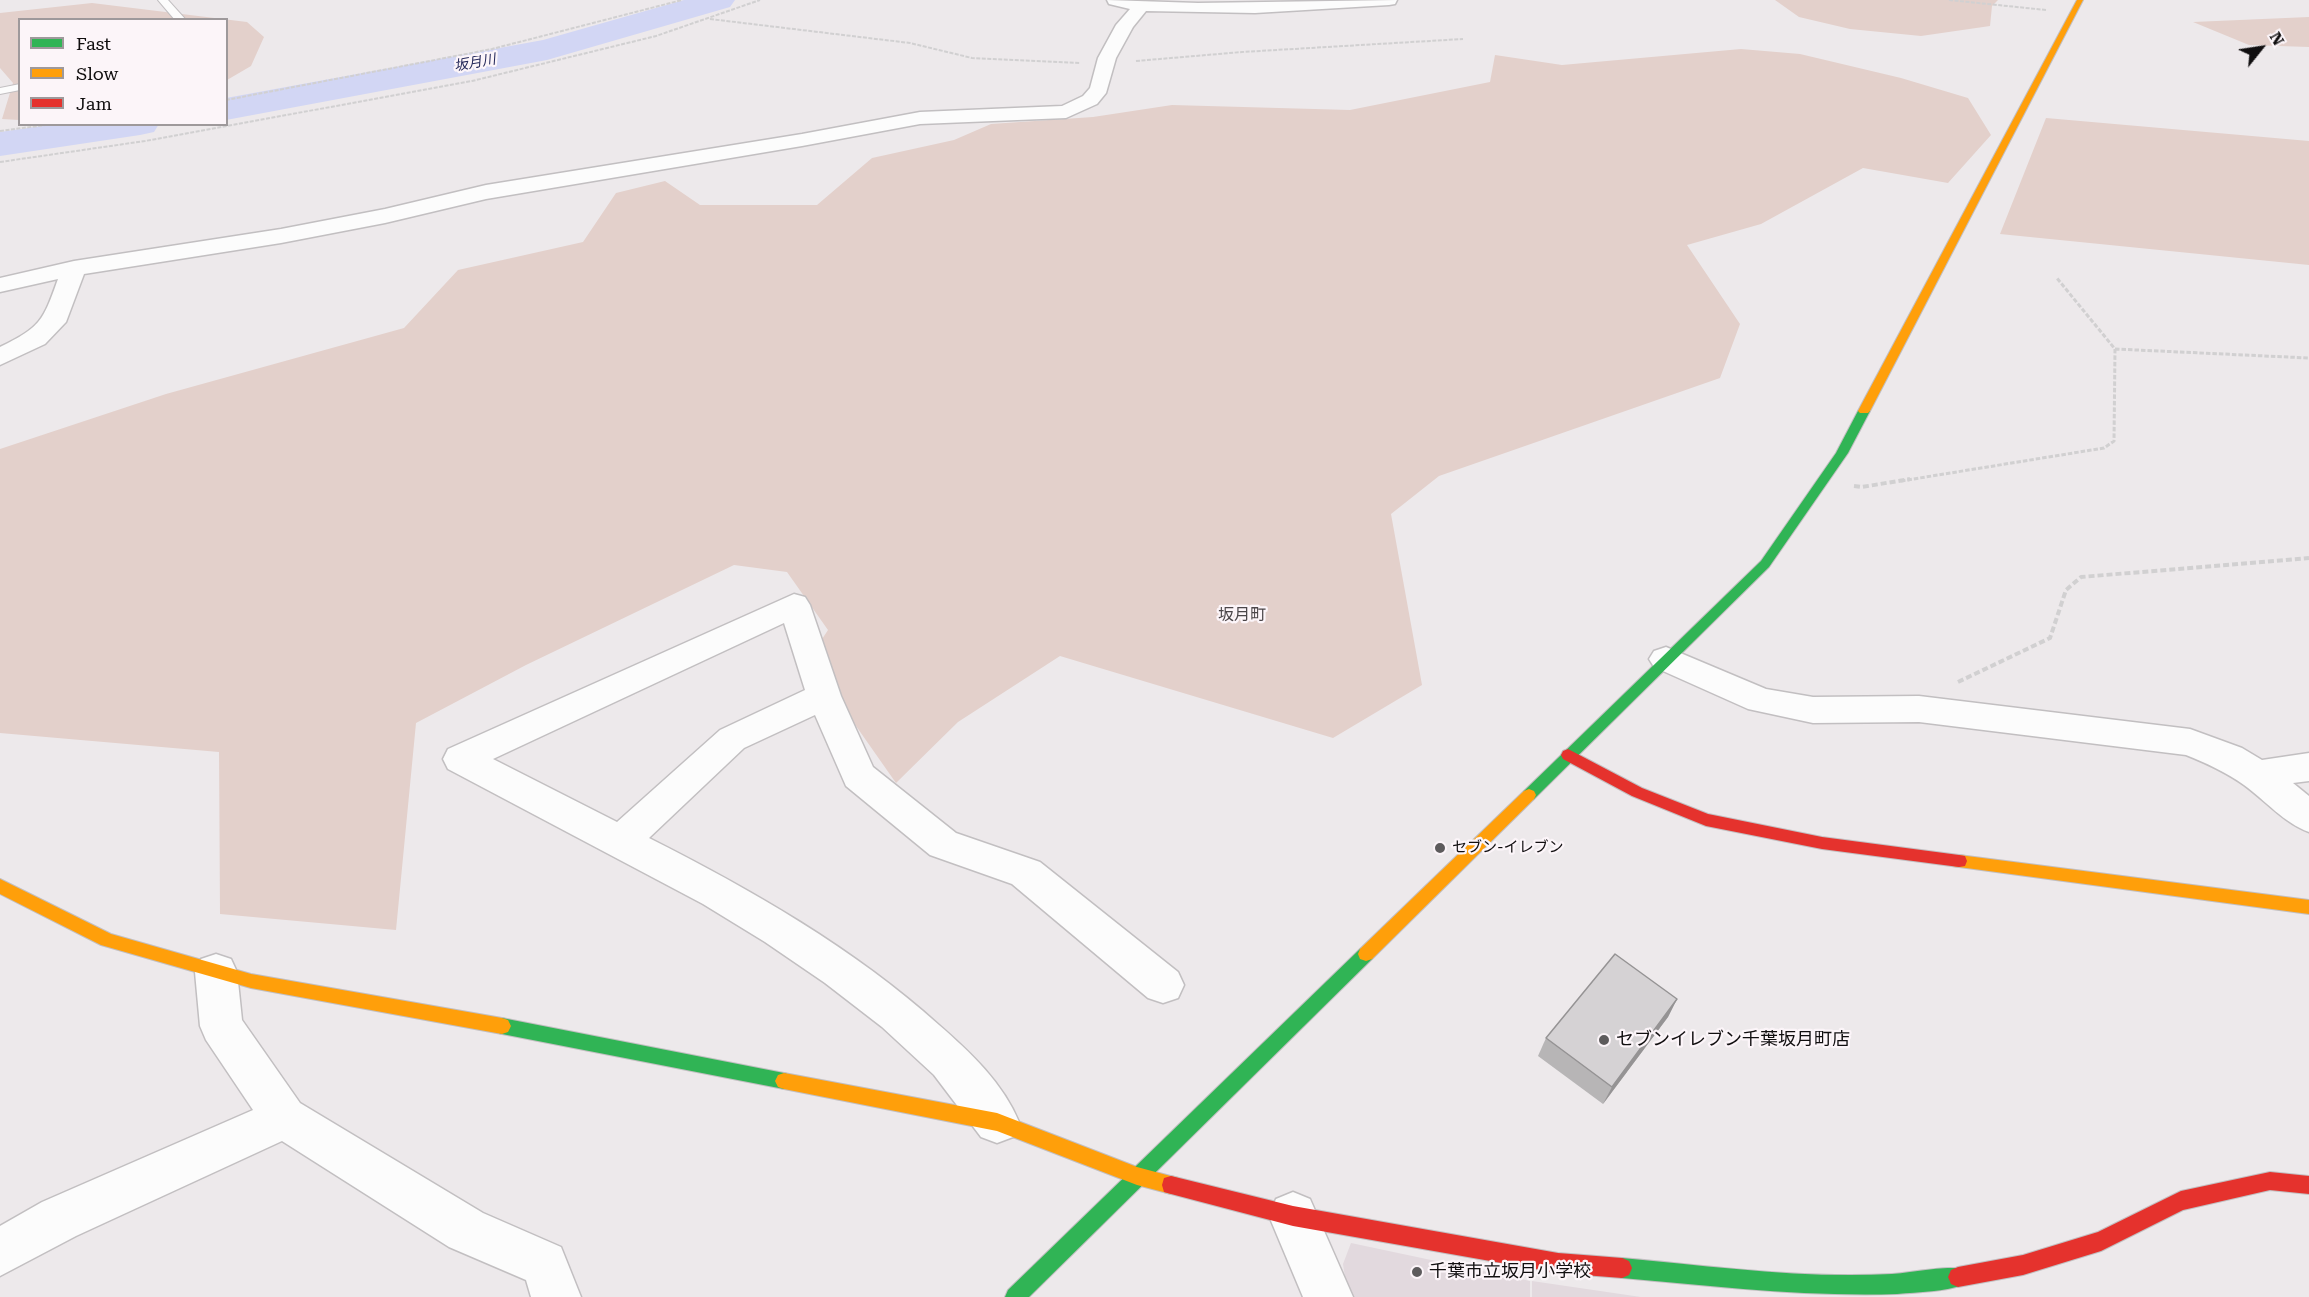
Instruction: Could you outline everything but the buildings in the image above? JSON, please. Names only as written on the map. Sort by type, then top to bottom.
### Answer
[{"type":"street","points":[[1115,0],[1141,6],[1243,8],[1317,6],[1389,0]]},
{"type":"street","points":[[1015,1297],[1765,564],[1842,453],[2080,0]]},
{"type":"street","points":[[0,285],[74,268],[281,236],[385,216],[486,192],[802,140],[920,118],[1066,112],[1090,100],[1099,89],[1107,58],[1125,26],[1141,6]]},
{"type":"street","points":[[0,357],[36,339],[57,317],[74,268]]},
{"type":"street","points":[[997,1122],[951,1062],[865,986],[738,904],[461,759],[794,605],[824,696],[859,776],[943,844],[1026,873],[1163,986]]},
{"type":"street","points":[[1666,659],[1760,700],[1813,710],[1919,709],[2190,742],[2229,758],[2257,775],[2309,817]]},
{"type":"street","points":[[620,842],[732,739],[824,696]]},
{"type":"street","points":[[1568,755],[1637,792],[1717,823],[1822,843],[2309,907]]},
{"type":"street","points":[[2257,775],[2309,767]]},
{"type":"street","points":[[0,886],[107,940],[251,981],[462,1018],[997,1122],[1137,1176],[1293,1216],[1558,1263],[1820,1284],[1926,1282],[2023,1265],[2100,1241],[2181,1201],[2270,1181],[2309,1185]]},
{"type":"street","points":[[216,972],[221,1026],[284,1118],[466,1230],[544,1264],[556,1297]]},
{"type":"street","points":[[0,1252],[59,1219],[284,1118]]},
{"type":"street","points":[[1293,1216],[1328,1297]]},
{"type":"lane","points":[[163,0],[179,18]]},
{"type":"lane","points":[[0,91],[18,87]]},
{"type":"path","points":[[228,100],[492,49],[682,0]]},
{"type":"path","points":[[228,126],[472,81],[656,36],[760,0]]},
{"type":"path","points":[[1949,0],[2022,6],[2072,15]]},
{"type":"path","points":[[0,131],[38,126]]},
{"type":"path","points":[[0,162],[145,141],[227,126]]},
{"type":"path","points":[[1821,484],[1862,487],[2104,448],[2114,441],[2115,349],[2056,277]]},
{"type":"path","points":[[2115,349],[2309,358]]},
{"type":"path","points":[[1957,682],[2010,660],[2050,638],[2067,590],[2081,576],[2309,558]]},
{"type":"shaded area","points":[[1775,0],[1998,0],[1992,6],[1990,26],[1921,36],[1850,29],[1799,17]]},
{"type":"shaded area","points":[[92,3],[214,18],[18,18],[18,120],[2,119],[13,83],[0,68],[0,13]]},
{"type":"shaded area","points":[[2309,17],[2309,47],[2249,45],[2193,22]]},
{"type":"shaded area","points":[[228,20],[247,22],[264,37],[251,66],[228,79]]},
{"type":"shaded area","points":[[1741,49],[1800,54],[1901,78],[1968,98],[1991,135],[1948,183],[1863,168],[1761,224],[1687,245],[1740,324],[1720,378],[1439,476],[1391,514],[1422,685],[1333,738],[1060,656],[958,722],[896,783],[809,659],[828,630],[787,572],[734,565],[526,665],[416,723],[396,930],[220,914],[219,752],[0,733],[0,449],[166,394],[404,328],[458,270],[583,242],[616,193],[665,181],[700,205],[817,205],[872,158],[954,140],[991,124],[1093,117],[1172,105],[1350,110],[1490,82],[1495,55],[1562,65]]},
{"type":"shaded area","points":[[2046,118],[2309,141],[2309,265],[2000,234]]},
{"type":"shaded area","name":"千葉市立坂月小学校","points":[[1351,1243],[1530,1281],[1530,1297],[1348,1297],[1343,1264]]},
{"type":"shaded area","points":[[1532,1281],[1641,1297],[1532,1297]]},
{"type":"waterway","name":"坂月川","points":[[228,109],[547,50],[719,0]]},
{"type":"waterway","name":"坂月川","points":[[0,144],[126,126]]},
{"type":"traffic: fast","points":[[1529,795],[1765,564],[1842,453],[1864,411]]},
{"type":"traffic: fast","points":[[1015,1297],[1366,954]]},
{"type":"traffic: fast","points":[[502,1026],[784,1081]]},
{"type":"traffic: fast","points":[[1622,1268],[1747,1280],[1834,1285],[1876,1285],[1958,1277]]},
{"type":"traffic: slow","points":[[1864,411],[2080,0]]},
{"type":"traffic: slow","points":[[1366,954],[1529,795]]},
{"type":"traffic: slow","points":[[1959,861],[2309,907]]},
{"type":"traffic: slow","points":[[0,886],[107,940],[251,981],[502,1026]]},
{"type":"traffic: slow","points":[[784,1081],[997,1122],[1137,1176],[1171,1185]]},
{"type":"traffic: jam","points":[[1568,755],[1637,792],[1706,820],[1822,843],[1959,861]]},
{"type":"traffic: jam","points":[[1958,1277],[2023,1265],[2101,1241],[2181,1201],[2270,1181],[2309,1185]]},
{"type":"traffic: jam","points":[[1171,1185],[1293,1216],[1558,1263],[1622,1268]]},
{"type":"place","name":"セブン-イレブン","points":[[1440,848]]},
{"type":"place","name":"セブンイレブン千葉坂月町店","points":[[1604,1040]]},
{"type":"place","name":"千葉市立坂月小学校","points":[[1417,1272]]},
{"type":"district","name":"坂月町","points":[[1242,615]]}]
